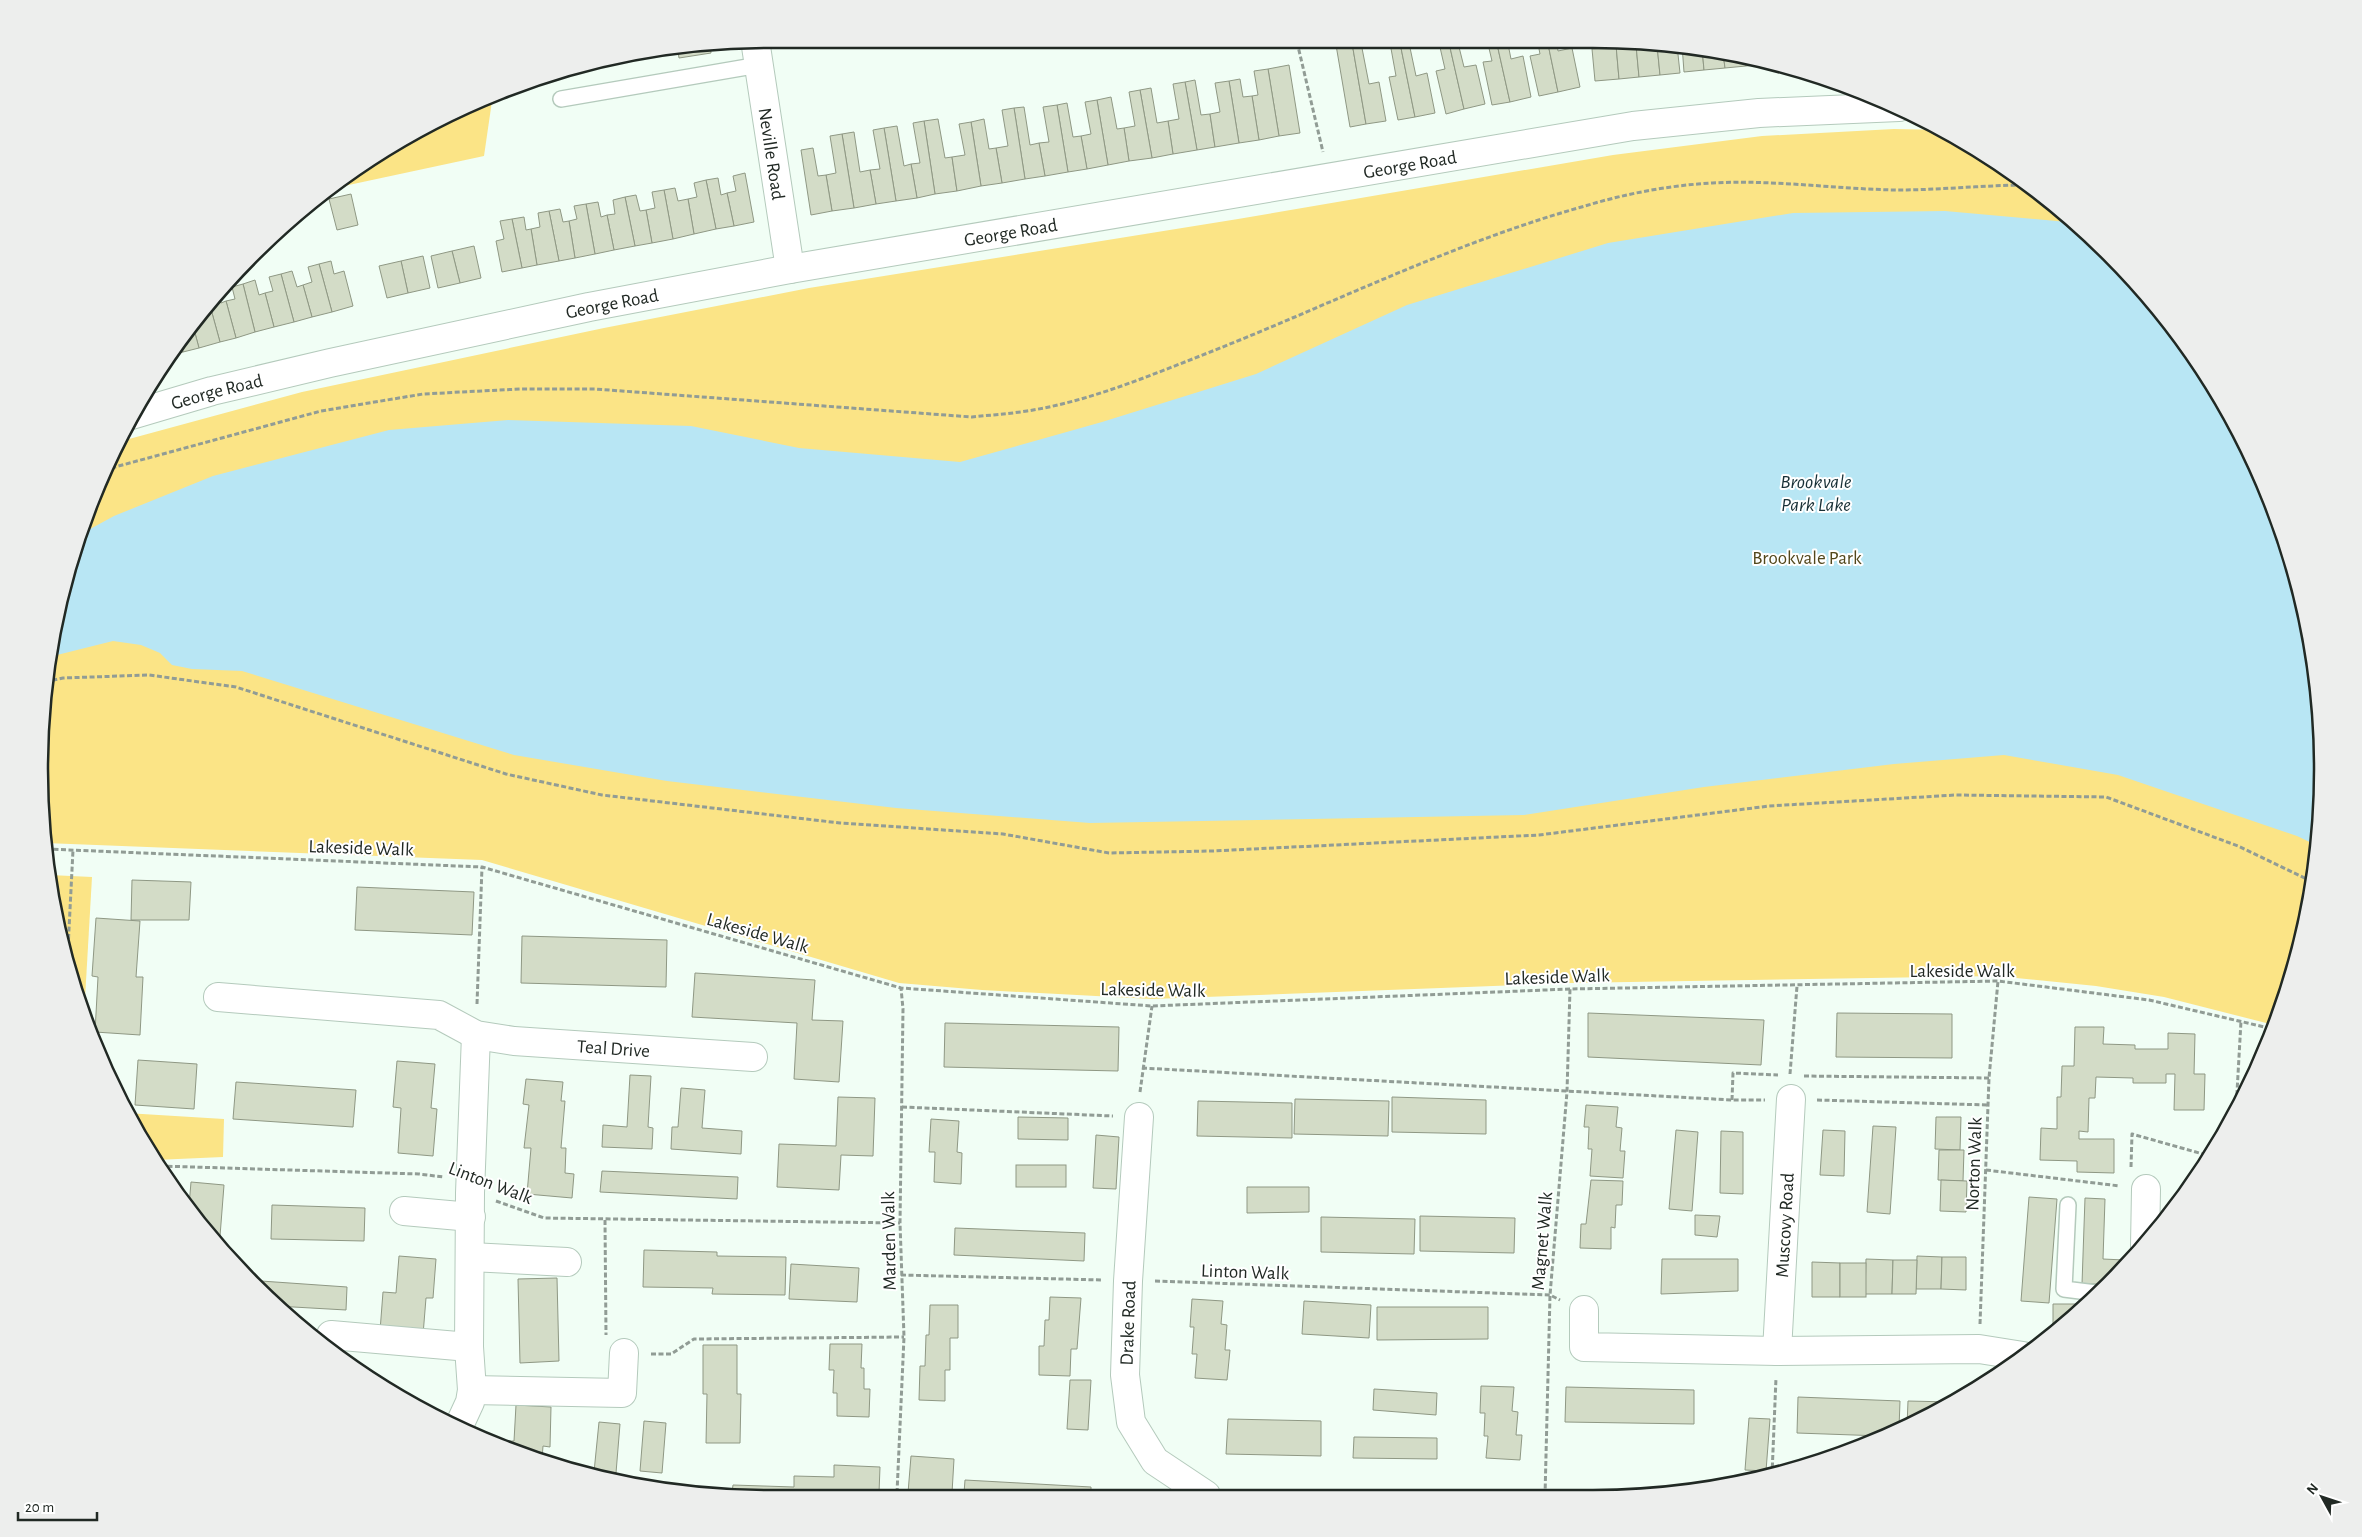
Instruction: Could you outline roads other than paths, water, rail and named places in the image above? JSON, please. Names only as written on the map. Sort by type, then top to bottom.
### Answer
[{"type":"street","name":"Neville Road","points":[[757,52],[790,268]]},
{"type":"street","name":"George Road","points":[[142,412],[212,391],[330,363],[589,307],[790,268],[1633,126],[1759,113],[1881,108]]},
{"type":"street","name":"Teal Drive","points":[[218,997],[439,1015],[476,1035],[514,1041],[753,1057]]},
{"type":"street","points":[[462,1420],[470,1402],[472,1390],[469,1347],[476,1035]]},
{"type":"street","name":"Muscovy Road","points":[[1777,1351],[1790,1087]]},
{"type":"street","name":"Drake Road","points":[[1139,1117],[1128,1280],[1125,1375],[1131,1422],[1155,1461],[1198,1490]]},
{"type":"street","points":[[2139,1188],[2144,1234]]},
{"type":"street","points":[[404,1210],[471,1205]]},
{"type":"street","points":[[471,1257],[567,1262]]},
{"type":"street","points":[[1584,1310],[1584,1347],[1777,1351],[1979,1349],[2013,1354]]},
{"type":"street","points":[[331,1335],[469,1347]]},
{"type":"street","points":[[472,1390],[622,1393],[624,1353]]},
{"type":"lane","points":[[561,99],[757,52]]},
{"type":"lane","points":[[2068,1205],[2064,1289],[2089,1292]]},
{"type":"water","name":"Brookvale Park Lake","points":[[1945,211],[2064,222],[2136,293],[2166,330],[2218,408],[2260,493],[2276,537],[2290,582],[2301,628],[2308,674],[2313,721],[2314,768],[2310,842],[2297,836],[2118,775],[2004,755],[1894,764],[1704,787],[1524,815],[1090,823],[896,808],[667,781],[514,755],[242,671],[192,669],[172,665],[160,653],[141,645],[113,641],[57,655],[72,582],[89,530],[114,516],[213,476],[389,430],[508,420],[691,426],[799,448],[960,462],[1102,422],[1256,374],[1407,305],[1608,243],[1793,213]]},
{"type":"park label","name":"Brookvale Park","points":[[1807,557]]}]
